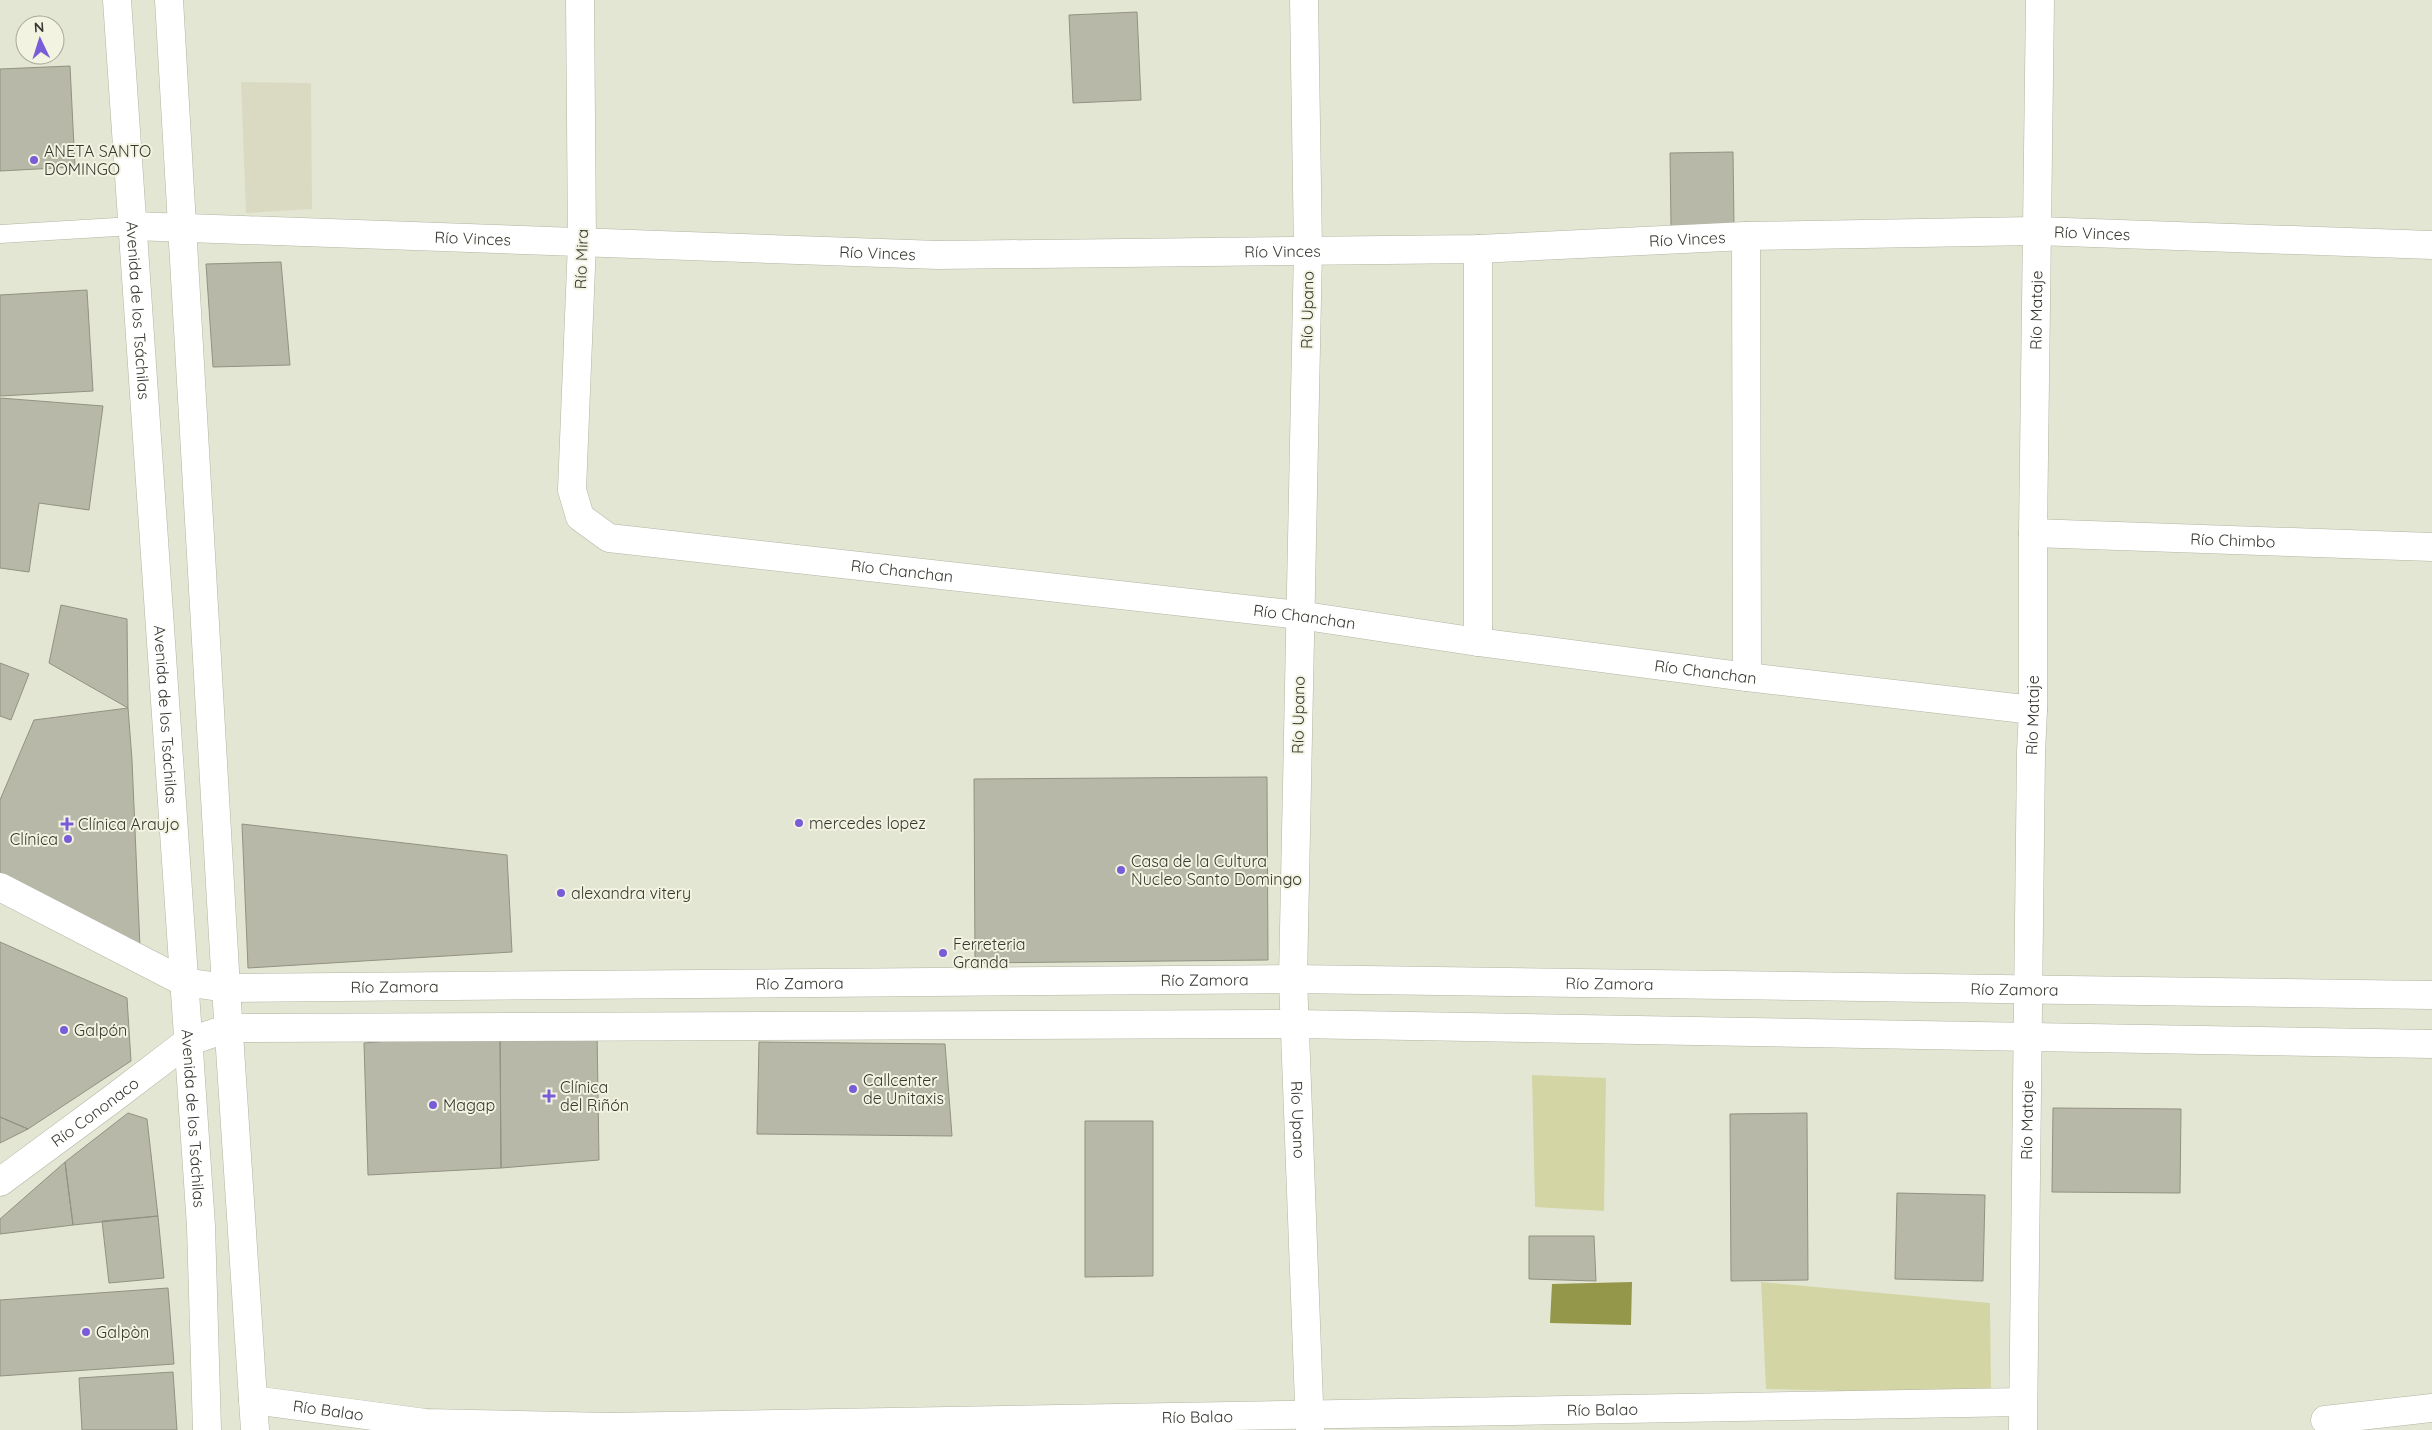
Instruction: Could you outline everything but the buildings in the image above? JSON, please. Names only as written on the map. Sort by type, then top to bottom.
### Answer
[{"type":"street","name":"Avenida de los Tsáchilas","points":[[117,0],[201,1226],[207,1430]]},
{"type":"street","points":[[169,0],[184,226],[226,988],[255,1430]]},
{"type":"street","name":"Río Mira","points":[[580,0],[582,242],[572,455],[572,490],[580,517]]},
{"type":"street","name":"Río Upano","points":[[1304,0],[1308,249],[1293,979],[1309,1422]]},
{"type":"street","name":"Río Mataje","points":[[2023,1430],[2040,0]]},
{"type":"street","name":"Río Vinces","points":[[133,226],[184,226],[938,255],[1308,249],[1478,249],[1746,236],[2037,231],[2432,245]]},
{"type":"street","points":[[1746,236],[1746,677]]},
{"type":"street","points":[[1478,249],[1478,642]]},
{"type":"street","name":"Río Chanchan","points":[[580,517],[609,538],[633,542],[1299,615],[1478,642],[1746,677],[2033,710]]},
{"type":"street","name":"Río Chimbo","points":[[2033,533],[2432,547]]},
{"type":"street","name":"Río Zamora","points":[[0,887],[184,982],[226,988],[1293,979],[2432,995]]},
{"type":"street","points":[[187,1042],[229,1028],[1295,1024],[2432,1044]]},
{"type":"street","name":"Río Cononaco","points":[[0,1182],[187,1042]]},
{"type":"street","name":"Río Balao","points":[[253,1400],[426,1423],[609,1428],[1309,1422],[2023,1402]]},
{"type":"street","points":[[2325,1420],[2432,1408]]},
{"type":"lane","points":[[0,234],[133,226]]},
{"type":"shaded area","points":[[241,82],[311,83],[312,209],[246,213]]},
{"type":"shaded area","points":[[1632,1282],[1631,1325],[1550,1323],[1552,1284]]},
{"type":"green space","points":[[1532,1075],[1606,1078],[1604,1211],[1535,1207]]},
{"type":"green space","points":[[1761,1282],[1990,1303],[1991,1395],[1766,1389]]},
{"type":"place","name":"ANETA SANTO DOMINGO","points":[[34,160]]},
{"type":"place","name":"mercedes lopez","points":[[799,823]]},
{"type":"place","name":"Clínica Araujo","points":[[67,824]]},
{"type":"place","name":"Clínica","points":[[68,839]]},
{"type":"place","name":"Casa de la Cultura Nucleo Santo Domingo","points":[[1121,870]]},
{"type":"place","name":"alexandra vitery","points":[[561,893]]},
{"type":"place","name":"Ferreteria Granda","points":[[943,953]]},
{"type":"place","name":"Galpón","points":[[64,1030]]},
{"type":"place","name":"Callcenter de Unitaxis","points":[[853,1089]]},
{"type":"place","name":"Clínica del Riñón","points":[[549,1096]]},
{"type":"place","name":"Magap","points":[[433,1105]]},
{"type":"place","name":"Galpòn","points":[[86,1332]]}]
